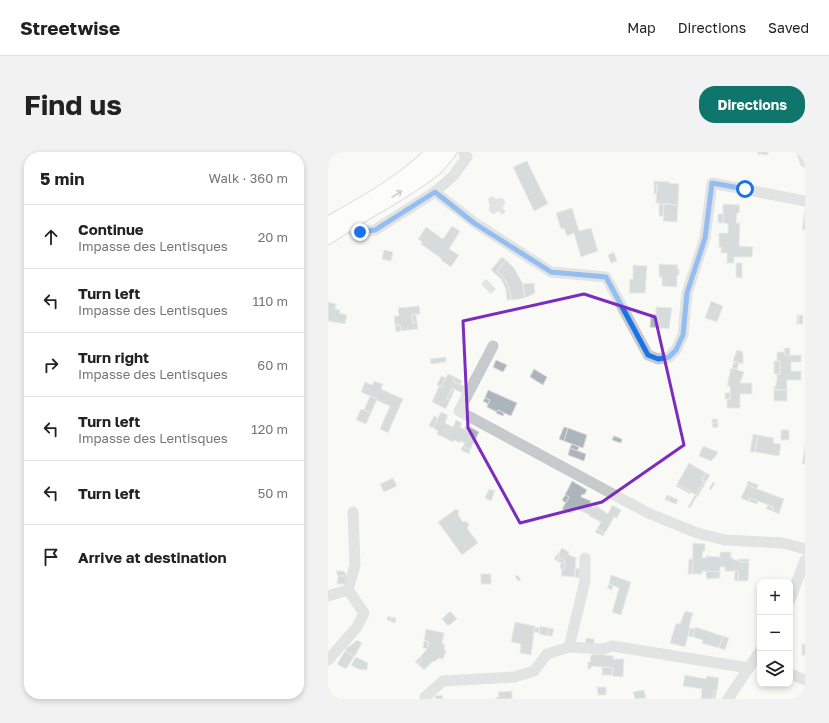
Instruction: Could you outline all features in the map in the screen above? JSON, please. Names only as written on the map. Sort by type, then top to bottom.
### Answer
[{"type":"main road","points":[[328,224],[377,196],[420,165],[433,152]]},
{"type":"main road","points":[[328,237],[397,194],[435,168],[449,152]]},
{"type":"street","points":[[420,165],[428,165],[442,152]]},
{"type":"street","points":[[342,227],[360,232],[375,230],[435,192],[453,176],[467,157],[463,152]]},
{"type":"street","points":[[802,152],[805,162]]},
{"type":"street","points":[[435,192],[474,223],[551,272],[606,277],[648,355],[658,359],[669,357],[676,350],[683,335],[687,293],[705,238],[712,183],[805,201]]},
{"type":"street","points":[[493,346],[459,410],[648,513],[683,528],[725,540],[784,543],[805,549]]},
{"type":"street","points":[[348,590],[355,565],[353,512]]},
{"type":"street","points":[[569,647],[585,581],[585,558]]},
{"type":"street","points":[[793,592],[805,560]]},
{"type":"street","points":[[328,596],[348,590]]},
{"type":"street","points":[[328,660],[357,627],[364,613],[348,590]]},
{"type":"street","points":[[425,697],[443,681],[514,677],[534,671],[547,654],[569,647],[603,649],[612,646],[754,664],[728,699]]},
{"type":"street","points":[[793,675],[805,680]]},
{"type":"highlighted area","points":[[584,294],[655,317],[684,445],[602,502],[520,523],[468,428],[463,321]]},
{"type":"shaded area","points":[[491,196],[497,199],[504,199],[505,204],[502,208],[506,211],[502,215],[499,211],[493,214],[489,211],[490,206],[488,200]]},
{"type":"shaded area","points":[[486,279],[496,289],[491,294],[481,284]]},
{"type":"building","points":[[758,152],[768,152],[768,155],[757,154]]},
{"type":"building","points":[[527,161],[548,204],[534,211],[513,167]]},
{"type":"building","points":[[654,181],[679,184],[678,205],[656,203],[657,185],[654,185]]},
{"type":"building","points":[[654,185],[657,185],[656,194],[654,194]]},
{"type":"building","points":[[659,204],[664,204],[663,216],[659,216]]},
{"type":"building","points":[[664,204],[678,205],[677,222],[663,221]]},
{"type":"building","points":[[723,204],[740,205],[736,223],[740,223],[739,246],[753,247],[752,257],[734,257],[734,263],[727,263],[727,253],[721,253],[721,247],[719,247],[719,233],[728,233],[728,224],[723,223]]},
{"type":"building","points":[[572,208],[579,231],[591,228],[598,251],[581,257],[574,233],[567,236],[564,228],[561,229],[556,213]]},
{"type":"building","points":[[805,210],[805,230],[802,230]]},
{"type":"building","points":[[718,214],[723,214],[723,223],[718,223]]},
{"type":"building","points":[[452,226],[460,231],[449,249],[459,255],[451,267],[421,244],[422,242],[418,239],[426,227],[443,239]]},
{"type":"building","points":[[384,250],[393,252],[391,261],[382,259]]},
{"type":"building","points":[[614,252],[617,261],[611,263],[608,255]]},
{"type":"building","points":[[502,257],[506,260],[497,271],[504,278],[509,287],[511,300],[507,300],[506,289],[501,279],[491,270]]},
{"type":"building","points":[[506,260],[514,268],[523,284],[525,298],[511,300],[509,287],[504,278],[497,271]]},
{"type":"building","points":[[736,263],[742,263],[742,278],[736,277]]},
{"type":"building","points":[[659,264],[678,265],[677,269],[679,269],[679,275],[677,275],[677,287],[662,286],[662,277],[659,277]]},
{"type":"building","points":[[633,265],[647,266],[645,293],[629,293],[630,279],[633,279]]},
{"type":"building","points":[[534,283],[535,293],[525,298],[523,284]]},
{"type":"building","points":[[711,301],[723,306],[717,322],[705,318]]},
{"type":"building","points":[[328,302],[336,304],[335,309],[340,310],[339,313],[347,315],[345,324],[328,321]]},
{"type":"building","points":[[419,306],[420,314],[412,314],[413,323],[417,322],[418,329],[401,331],[400,325],[395,325],[394,316],[399,316],[398,308]]},
{"type":"building","points":[[656,307],[672,308],[669,329],[650,327],[651,314],[656,314]]},
{"type":"building","points":[[412,314],[416,314],[417,322],[413,323]]},
{"type":"building","points":[[797,315],[799,315],[799,324],[797,324]]},
{"type":"building","points":[[799,315],[803,315],[803,324],[799,324]]},
{"type":"building","points":[[395,325],[400,325],[401,331],[396,332]]},
{"type":"building","points":[[784,348],[790,348],[790,355],[785,355]]},
{"type":"building","points":[[737,350],[743,352],[743,364],[733,361]]},
{"type":"building","points":[[777,352],[785,352],[785,355],[801,355],[801,362],[791,362],[791,371],[801,371],[801,380],[787,380],[787,390],[774,390],[774,386],[776,387],[777,374],[780,374],[780,361],[777,361]]},
{"type":"building","points":[[446,357],[446,362],[431,364],[430,359]]},
{"type":"building","points":[[496,360],[507,365],[503,372],[493,367]]},
{"type":"building","points":[[774,361],[780,361],[780,374],[774,374]]},
{"type":"building","points":[[734,362],[739,363],[737,370],[732,368]]},
{"type":"building","points":[[731,368],[744,372],[740,383],[752,383],[752,394],[740,394],[740,408],[727,408],[727,399],[730,399],[730,386],[727,386]]},
{"type":"building","points":[[534,369],[547,377],[543,385],[530,377]]},
{"type":"building","points":[[448,374],[455,377],[453,381],[465,387],[462,393],[452,388],[447,399],[450,400],[446,409],[432,402],[439,386],[441,387]]},
{"type":"building","points":[[441,376],[446,378],[441,387],[437,385]]},
{"type":"building","points":[[455,377],[462,381],[460,385],[453,381]]},
{"type":"building","points":[[374,381],[383,384],[381,389],[403,399],[388,433],[380,429],[390,406],[361,392],[365,382],[372,385]]},
{"type":"building","points":[[452,388],[455,389],[450,400],[447,399]]},
{"type":"building","points":[[488,390],[517,403],[511,416],[487,407],[490,400],[485,398]]},
{"type":"building","points":[[774,390],[787,390],[787,401],[774,401]]},
{"type":"building","points":[[725,393],[730,393],[730,399],[725,399]]},
{"type":"building","points":[[370,396],[377,399],[371,413],[364,410]]},
{"type":"building","points":[[485,398],[490,400],[488,404],[483,401]]},
{"type":"building","points":[[361,409],[371,413],[366,424],[356,420]]},
{"type":"building","points":[[498,410],[504,413],[503,416],[496,413]]},
{"type":"building","points":[[441,412],[448,415],[445,423],[453,427],[456,420],[462,423],[460,427],[468,431],[470,427],[479,432],[470,450],[463,446],[465,443],[460,441],[460,443],[454,440],[453,442],[437,434],[438,431],[433,428]]},
{"type":"building","points":[[434,416],[438,418],[433,428],[429,426]]},
{"type":"building","points":[[712,419],[717,419],[718,423],[712,423]]},
{"type":"building","points":[[712,423],[718,423],[718,427],[713,428]]},
{"type":"building","points":[[466,425],[470,427],[468,431],[464,429]]},
{"type":"building","points":[[564,427],[568,428],[564,441],[559,439]]},
{"type":"building","points":[[568,428],[587,435],[583,448],[564,441]]},
{"type":"building","points":[[781,430],[789,430],[789,440],[781,440]]},
{"type":"building","points":[[753,434],[758,435],[755,452],[750,452]]},
{"type":"building","points":[[758,435],[774,438],[773,443],[781,444],[779,456],[755,452]]},
{"type":"building","points":[[614,436],[622,439],[621,443],[612,440]]},
{"type":"building","points":[[572,444],[579,447],[577,451],[570,448]]},
{"type":"building","points":[[805,445],[805,464],[802,464]]},
{"type":"building","points":[[463,446],[470,450],[469,454],[461,450]]},
{"type":"building","points":[[703,446],[718,452],[711,461],[699,456]]},
{"type":"building","points":[[570,448],[586,454],[584,461],[568,455]]},
{"type":"building","points":[[689,463],[706,473],[702,480],[704,481],[696,495],[677,484]]},
{"type":"building","points":[[706,473],[710,475],[706,482],[702,480]]},
{"type":"building","points":[[393,478],[397,486],[384,492],[380,484]]},
{"type":"building","points":[[572,481],[587,490],[581,497],[591,501],[589,505],[594,508],[595,505],[608,514],[612,505],[621,510],[617,518],[614,517],[605,533],[597,529],[601,522],[589,516],[590,515],[574,508],[571,514],[562,509],[569,497],[565,495]]},
{"type":"building","points":[[704,481],[706,482],[698,496],[696,495]]},
{"type":"building","points":[[748,481],[758,485],[757,489],[747,485]]},
{"type":"building","points":[[713,482],[715,483],[711,490],[709,489]]},
{"type":"building","points":[[677,484],[691,492],[690,494],[676,486]]},
{"type":"building","points":[[747,485],[784,499],[779,514],[772,511],[773,507],[750,498],[748,501],[741,498]]},
{"type":"building","points":[[489,489],[495,491],[491,501],[485,498]]},
{"type":"building","points":[[565,495],[569,497],[566,503],[562,500]]},
{"type":"building","points":[[667,495],[670,496],[668,501],[665,500]]},
{"type":"building","points":[[695,495],[697,496],[690,508],[688,507]]},
{"type":"building","points":[[670,496],[678,500],[676,504],[668,501]]},
{"type":"building","points":[[750,498],[758,501],[757,504],[748,501]]},
{"type":"building","points":[[768,505],[773,507],[772,511],[766,509]]},
{"type":"building","points":[[456,509],[459,511],[458,515],[463,522],[465,521],[468,523],[469,525],[467,528],[478,543],[462,555],[438,522]]},
{"type":"building","points":[[597,529],[605,533],[603,536],[595,532]]},
{"type":"building","points":[[693,543],[705,544],[705,551],[703,551],[702,558],[706,558],[706,556],[720,557],[720,552],[731,552],[731,558],[734,558],[733,560],[739,560],[739,562],[749,562],[748,581],[738,581],[738,571],[725,571],[725,567],[720,567],[720,572],[702,571],[702,574],[692,574]]},
{"type":"building","points":[[562,548],[569,552],[568,554],[576,557],[575,577],[561,576],[565,561],[559,557],[559,552]]},
{"type":"building","points":[[559,552],[559,557],[557,561],[554,559]]},
{"type":"building","points":[[559,557],[565,561],[561,563],[557,561]]},
{"type":"building","points":[[689,559],[693,559],[692,574],[688,574]]},
{"type":"building","points":[[739,559],[749,559],[749,562],[739,562]]},
{"type":"building","points":[[565,561],[564,569],[560,569],[561,563]]},
{"type":"building","points":[[576,568],[580,569],[580,578],[575,577]]},
{"type":"building","points":[[336,571],[344,571],[347,576],[338,576]]},
{"type":"building","points":[[706,571],[720,572],[720,578],[707,579]]},
{"type":"building","points":[[735,571],[738,571],[738,581],[734,580]]},
{"type":"building","points":[[481,574],[491,574],[491,584],[481,584]]},
{"type":"building","points":[[518,575],[521,580],[518,581],[515,576]]},
{"type":"building","points":[[611,575],[631,582],[621,615],[612,612],[619,588],[609,584]]},
{"type":"building","points":[[338,576],[348,576],[346,584],[337,584]]},
{"type":"building","points":[[609,584],[613,586],[612,590],[607,588]]},
{"type":"building","points":[[450,611],[457,619],[448,626],[442,619]]},
{"type":"building","points":[[685,611],[693,613],[685,647],[670,643],[676,623],[680,624]]},
{"type":"building","points":[[388,616],[391,617],[390,621],[387,620]]},
{"type":"building","points":[[391,617],[396,618],[395,623],[390,621]]},
{"type":"building","points":[[515,622],[535,626],[531,655],[520,653],[521,644],[511,642]]},
{"type":"building","points":[[540,626],[549,628],[548,636],[539,634]]},
{"type":"building","points":[[534,627],[540,628],[539,633],[534,632]]},
{"type":"building","points":[[695,627],[723,636],[719,648],[702,643],[703,640],[693,637]]},
{"type":"building","points":[[549,628],[554,629],[552,636],[548,636]]},
{"type":"building","points":[[690,628],[695,629],[693,637],[688,636]]},
{"type":"building","points":[[426,629],[444,633],[442,644],[445,644],[444,650],[446,651],[443,659],[439,658],[434,662],[433,661],[424,670],[418,664],[422,659],[420,657],[427,649],[429,642],[424,640]]},
{"type":"building","points":[[723,636],[729,638],[725,650],[719,648]]},
{"type":"building","points":[[586,638],[594,639],[594,645],[585,645]]},
{"type":"building","points":[[357,640],[362,643],[354,657],[345,651],[348,646],[349,647]]},
{"type":"building","points":[[424,641],[429,642],[427,649],[423,648]]},
{"type":"building","points":[[802,644],[805,644],[805,655],[802,655]]},
{"type":"building","points":[[345,651],[354,657],[346,669],[337,664]]},
{"type":"building","points":[[598,654],[613,656],[613,659],[624,659],[623,677],[612,676],[613,668],[592,666],[588,669],[588,662],[590,662],[591,655]]},
{"type":"building","points":[[356,657],[368,663],[367,670],[358,669],[351,665]]},
{"type":"building","points":[[420,657],[422,659],[418,664],[415,662]]},
{"type":"building","points":[[602,667],[613,668],[612,675],[602,675]]},
{"type":"building","points":[[685,675],[706,679],[707,676],[719,678],[717,691],[714,691],[712,699],[701,699],[702,689],[683,686]]},
{"type":"building","points":[[597,687],[606,687],[606,695],[598,695]]},
{"type":"building","points":[[644,690],[646,698],[635,699],[633,692]]},
{"type":"building","points":[[512,691],[512,699],[496,699],[496,697],[499,697],[498,692]]},
{"type":"building","points":[[714,691],[717,691],[715,699],[712,699]]},
{"type":"building","points":[[442,695],[443,699],[435,699],[435,696]]},
{"type":"route","points":[[360,232],[375,230],[435,192],[474,223],[551,272],[606,277],[648,355],[658,359],[669,357],[676,350],[683,335],[687,293],[705,238],[712,183],[745,189]]}]
